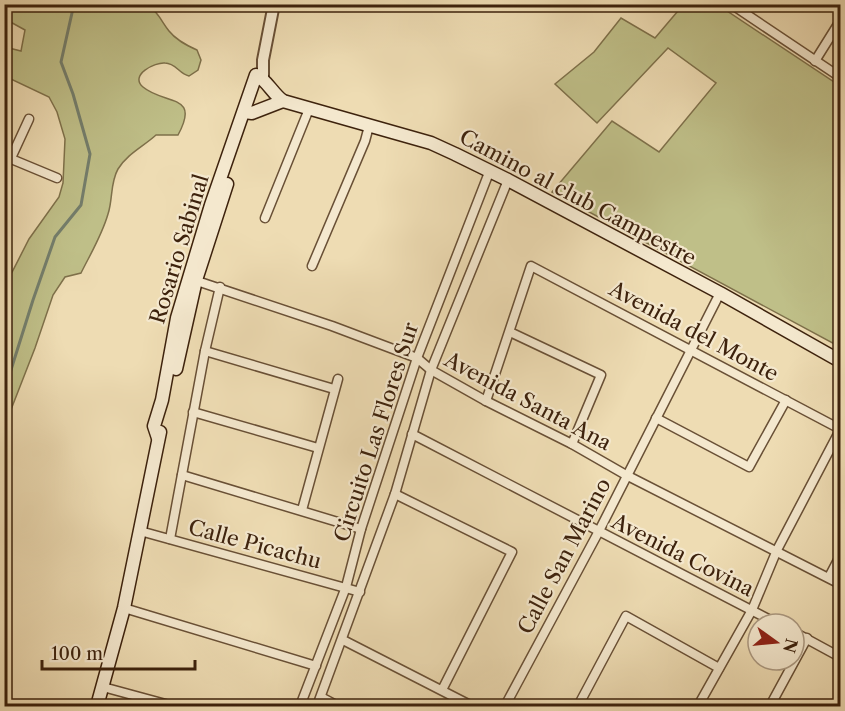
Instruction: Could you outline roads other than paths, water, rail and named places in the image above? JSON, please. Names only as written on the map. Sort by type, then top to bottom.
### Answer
[{"type":"main road","points":[[259,76],[283,102]]},
{"type":"main road","name":"Rosario Sabinal","points":[[97,706],[124,608],[192,279],[259,76]]},
{"type":"main road","points":[[248,112],[283,102]]},
{"type":"main road","name":"Camino al club Campestre","points":[[283,102],[431,143],[508,180],[720,293],[840,361]]},
{"type":"street","points":[[259,76],[274,4]]},
{"type":"street","points":[[731,4],[840,77]]},
{"type":"street","points":[[815,61],[840,21]]},
{"type":"street","points":[[265,218],[309,109]]},
{"type":"street","points":[[29,118],[8,157],[57,178]]},
{"type":"street","points":[[312,266],[369,126]]},
{"type":"street","name":"Circuito Las Flores Sur","points":[[300,706],[346,587],[361,529],[417,358],[489,170]]},
{"type":"street","name":"Circuito Las Flores Sur","points":[[319,702],[395,494],[431,370],[508,180]]},
{"type":"street","name":"Avenida del Monte","points":[[510,332],[531,266],[840,430]]},
{"type":"street","name":"Avenida Santa Ana","points":[[192,279],[417,358],[431,370],[486,401],[840,584]]},
{"type":"street","points":[[170,539],[205,351],[220,287]]},
{"type":"street","name":"Calle San Marino","points":[[505,706],[599,531],[720,293]]},
{"type":"street","points":[[486,401],[510,332],[601,375],[572,444]]},
{"type":"street","points":[[205,351],[334,389]]},
{"type":"street","points":[[302,510],[338,379]]},
{"type":"street","points":[[656,418],[749,467],[786,400]]},
{"type":"street","points":[[193,412],[318,448]]},
{"type":"street","points":[[698,706],[752,610],[777,550],[840,430]]},
{"type":"street","name":"Avenida Covina","points":[[412,434],[756,612]]},
{"type":"street","points":[[182,475],[361,529]]},
{"type":"street","points":[[395,494],[512,552],[442,690]]},
{"type":"street","name":"Calle Picachu","points":[[140,531],[360,592]]},
{"type":"street","points":[[829,577],[840,556]]},
{"type":"street","points":[[124,608],[316,666]]},
{"type":"street","points":[[578,706],[626,616],[719,668]]},
{"type":"street","points":[[770,706],[807,639],[840,657]]},
{"type":"street","points":[[342,640],[472,706]]},
{"type":"street","points":[[102,687],[173,706]]},
{"type":"street","points":[[319,702],[338,706]]},
{"type":"waterway","points":[[4,392],[55,237],[81,205],[90,154],[73,94],[61,62],[74,4]]}]
